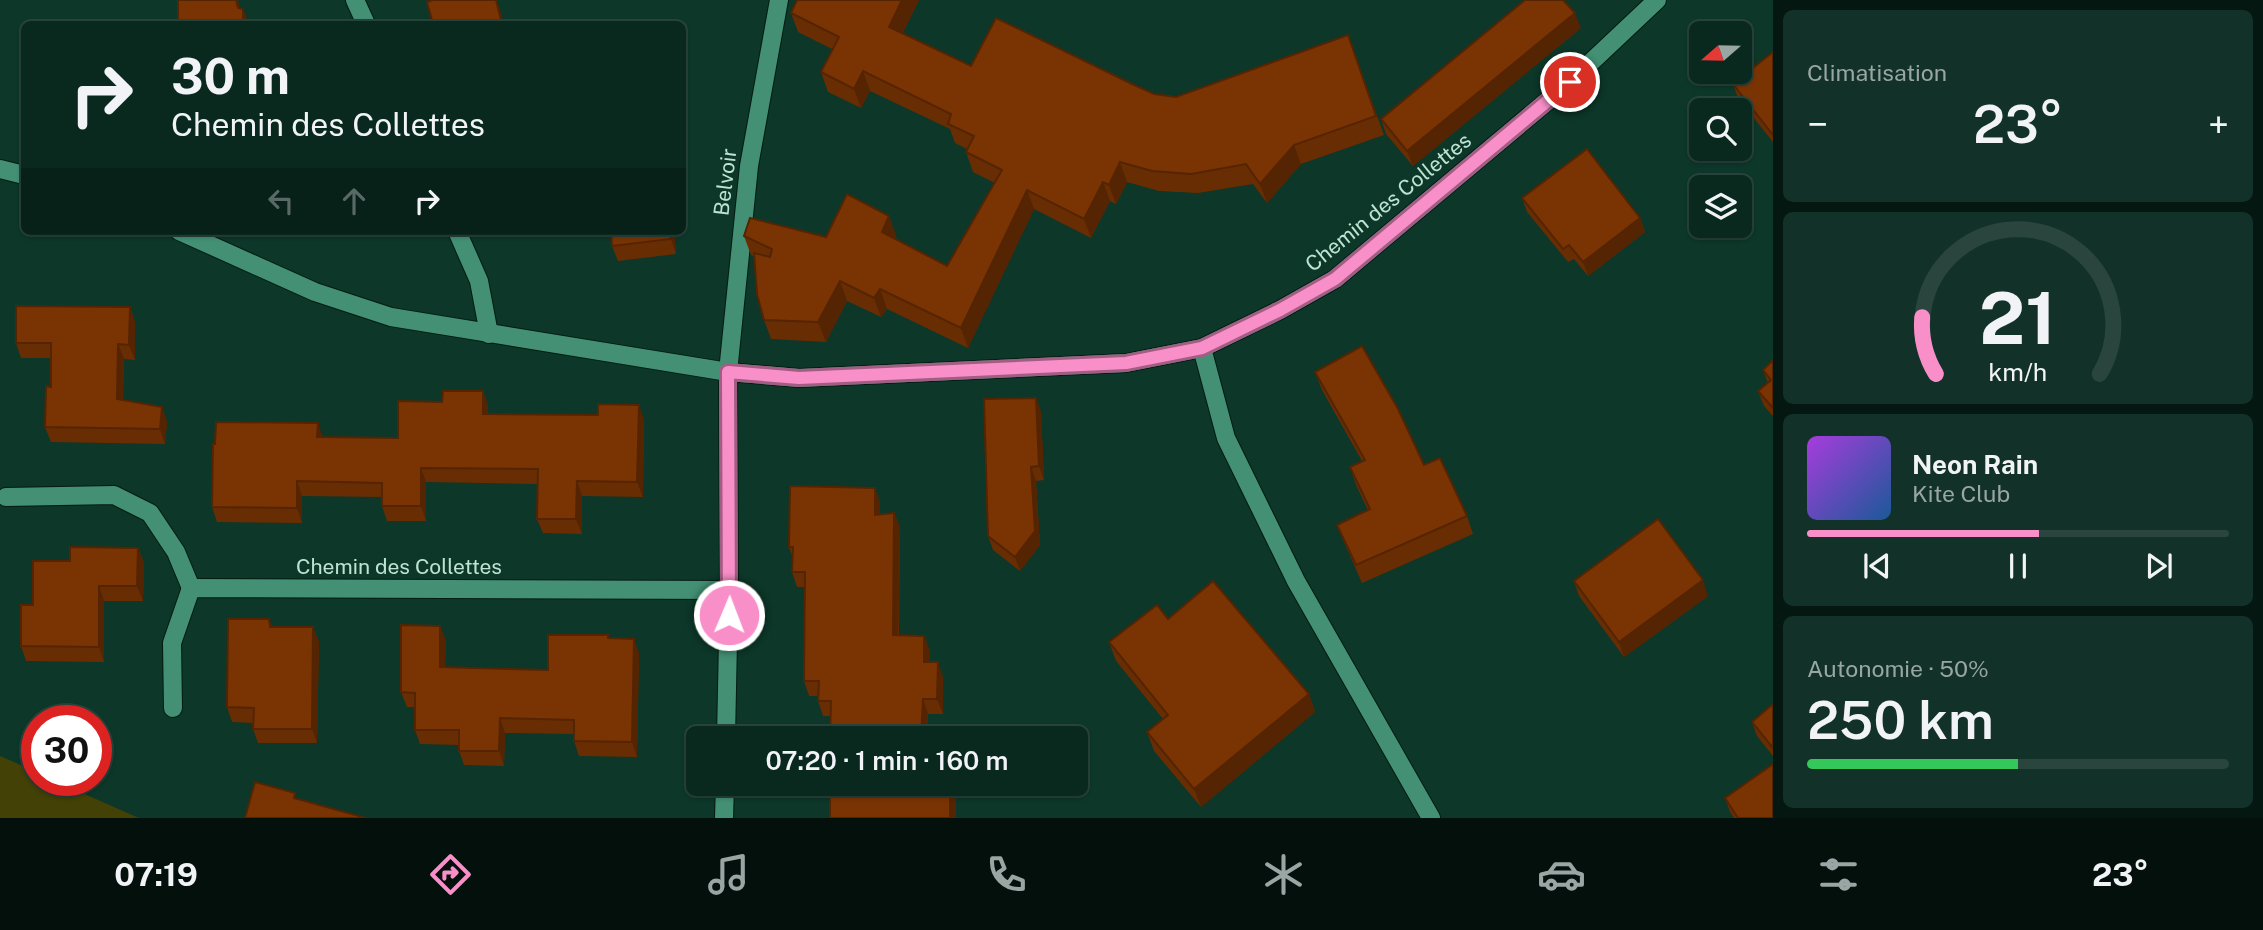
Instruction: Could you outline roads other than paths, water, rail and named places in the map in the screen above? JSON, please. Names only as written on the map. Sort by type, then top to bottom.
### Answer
[{"type":"street","points":[[355,0],[365,21]]},
{"type":"street","name":"Belvoir","points":[[728,372],[749,166],[779,0]]},
{"type":"street","name":"Chemin des Collettes","points":[[188,235],[316,292],[391,317],[728,372],[799,378],[1126,363],[1202,348],[1280,310],[1335,279],[1570,82],[1657,0]]},
{"type":"street","points":[[0,169],[21,174]]},
{"type":"street","points":[[459,235],[479,281],[489,334]]},
{"type":"street","points":[[1202,348],[1226,438],[1284,557],[1431,818]]},
{"type":"street","points":[[726,726],[728,372]]},
{"type":"street","points":[[6,497],[114,495],[150,513],[177,552],[191,588],[172,643],[173,708]]},
{"type":"street","name":"Chemin des Collettes","points":[[191,588],[729,590]]},
{"type":"street","points":[[724,818],[725,796]]}]
